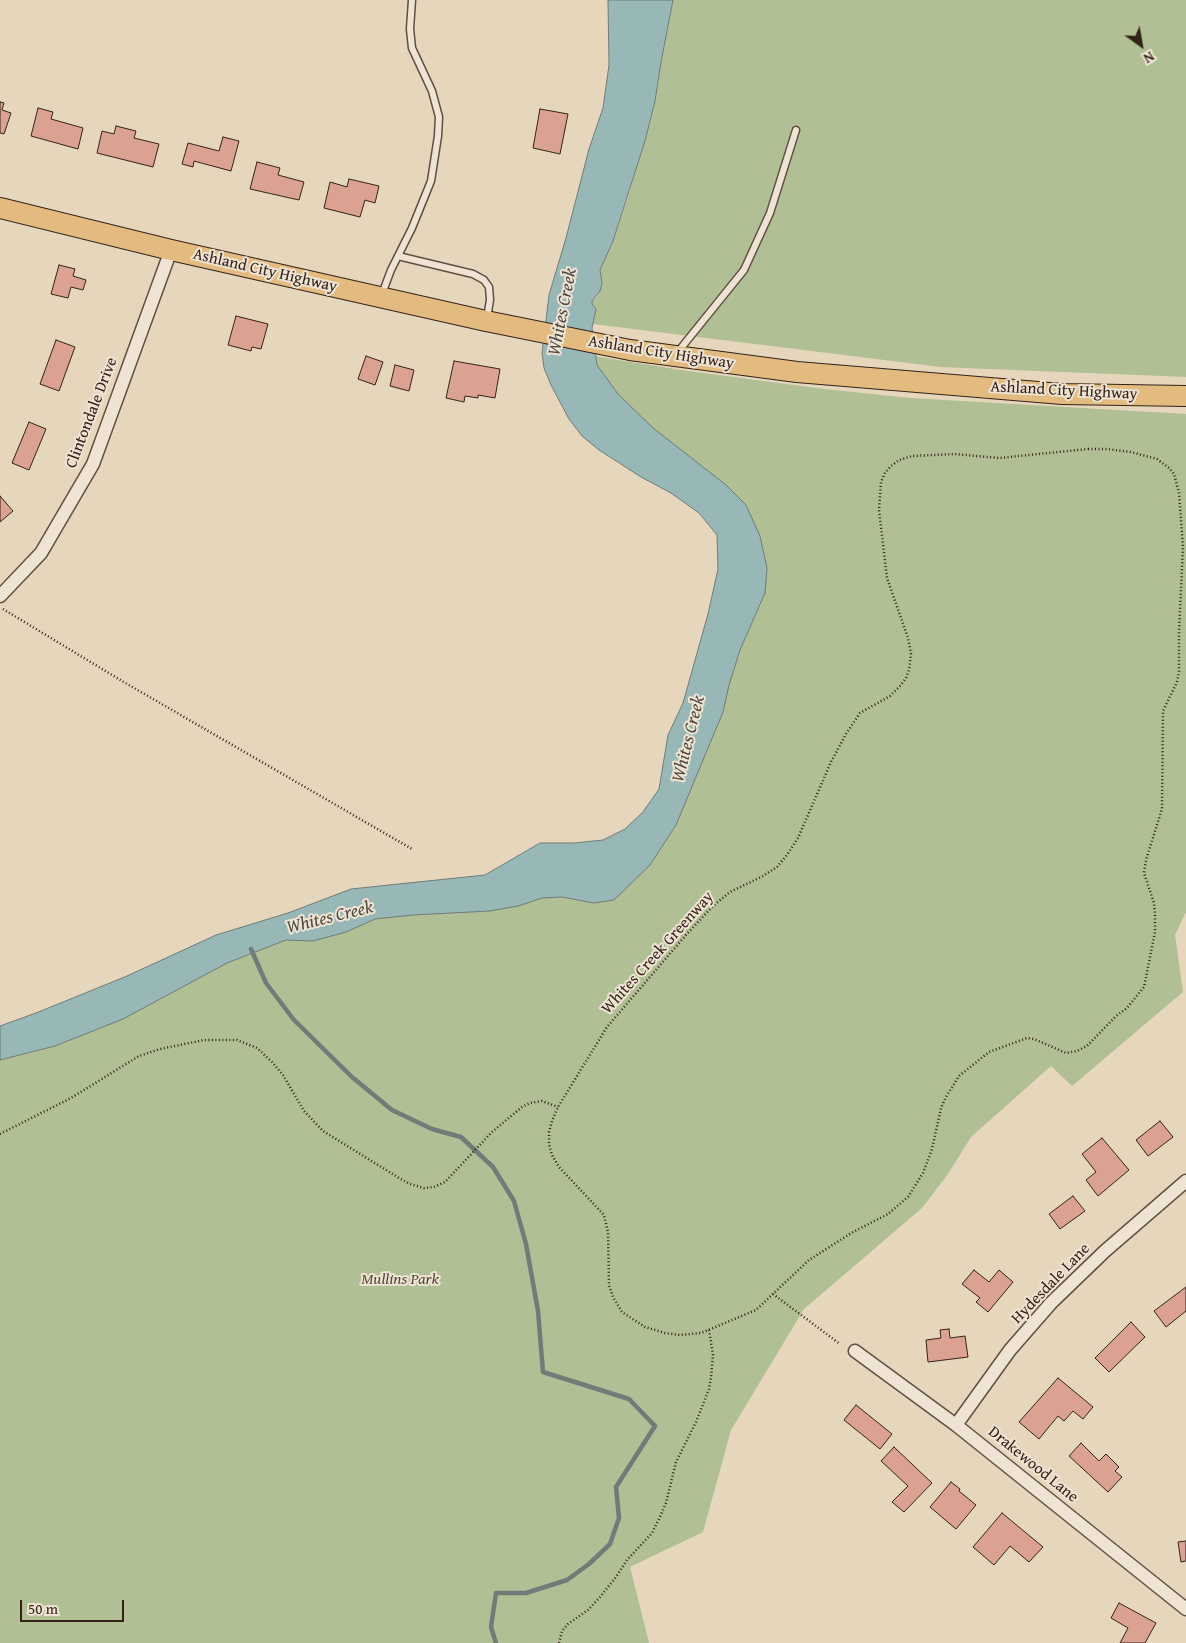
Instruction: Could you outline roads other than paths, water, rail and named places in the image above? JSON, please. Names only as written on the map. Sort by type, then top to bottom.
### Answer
[{"type":"main road","name":"Ashland City Highway","points":[[0,208],[171,250],[529,331],[630,350],[796,372],[1062,394],[1186,396]]},
{"type":"street","name":"Clintondale Drive","points":[[0,596],[41,553],[93,464],[171,250]]},
{"type":"street","name":"Hydesdale Lane","points":[[956,1425],[1010,1350],[1051,1303],[1105,1252],[1186,1181]]},
{"type":"street","name":"Drakewood Lane","points":[[856,1351],[956,1425],[1186,1609]]},
{"type":"lane","points":[[381,297],[431,181],[438,136],[439,117],[432,91],[412,48],[410,30],[412,0]]},
{"type":"lane","points":[[674,356],[744,270],[770,213],[796,130]]},
{"type":"lane","points":[[398,256],[473,274],[484,280],[490,287],[490,300],[486,321]]},
{"type":"water","name":"Whites Creek","points":[[608,0],[673,0],[655,101],[645,141],[613,241],[600,270],[602,283],[600,291],[592,301],[596,309],[592,328],[597,365],[618,394],[653,428],[726,485],[746,505],[760,536],[767,568],[765,593],[740,650],[723,712],[676,825],[650,865],[614,900],[594,903],[562,897],[542,898],[518,906],[490,911],[375,919],[346,932],[313,941],[286,940],[227,963],[123,1019],[55,1046],[0,1060],[0,1026],[127,976],[216,935],[288,913],[351,889],[485,875],[540,843],[574,843],[603,840],[625,829],[643,812],[659,789],[668,735],[683,703],[708,614],[718,569],[717,535],[699,513],[671,493],[641,477],[599,450],[582,436],[569,419],[551,385],[544,368],[542,353],[549,295],[589,149],[603,108],[609,65]]},
{"type":"waterway","points":[[251,949],[266,983],[294,1020],[352,1077],[392,1110],[432,1129],[461,1137],[493,1167],[514,1201],[526,1244],[538,1311],[543,1372],[629,1399],[655,1426],[616,1487],[619,1518],[610,1544],[589,1564],[567,1580],[526,1593],[496,1593],[491,1627],[496,1643]]},
{"type":"park label","name":"Mullins Park","points":[[400,1280]]}]
